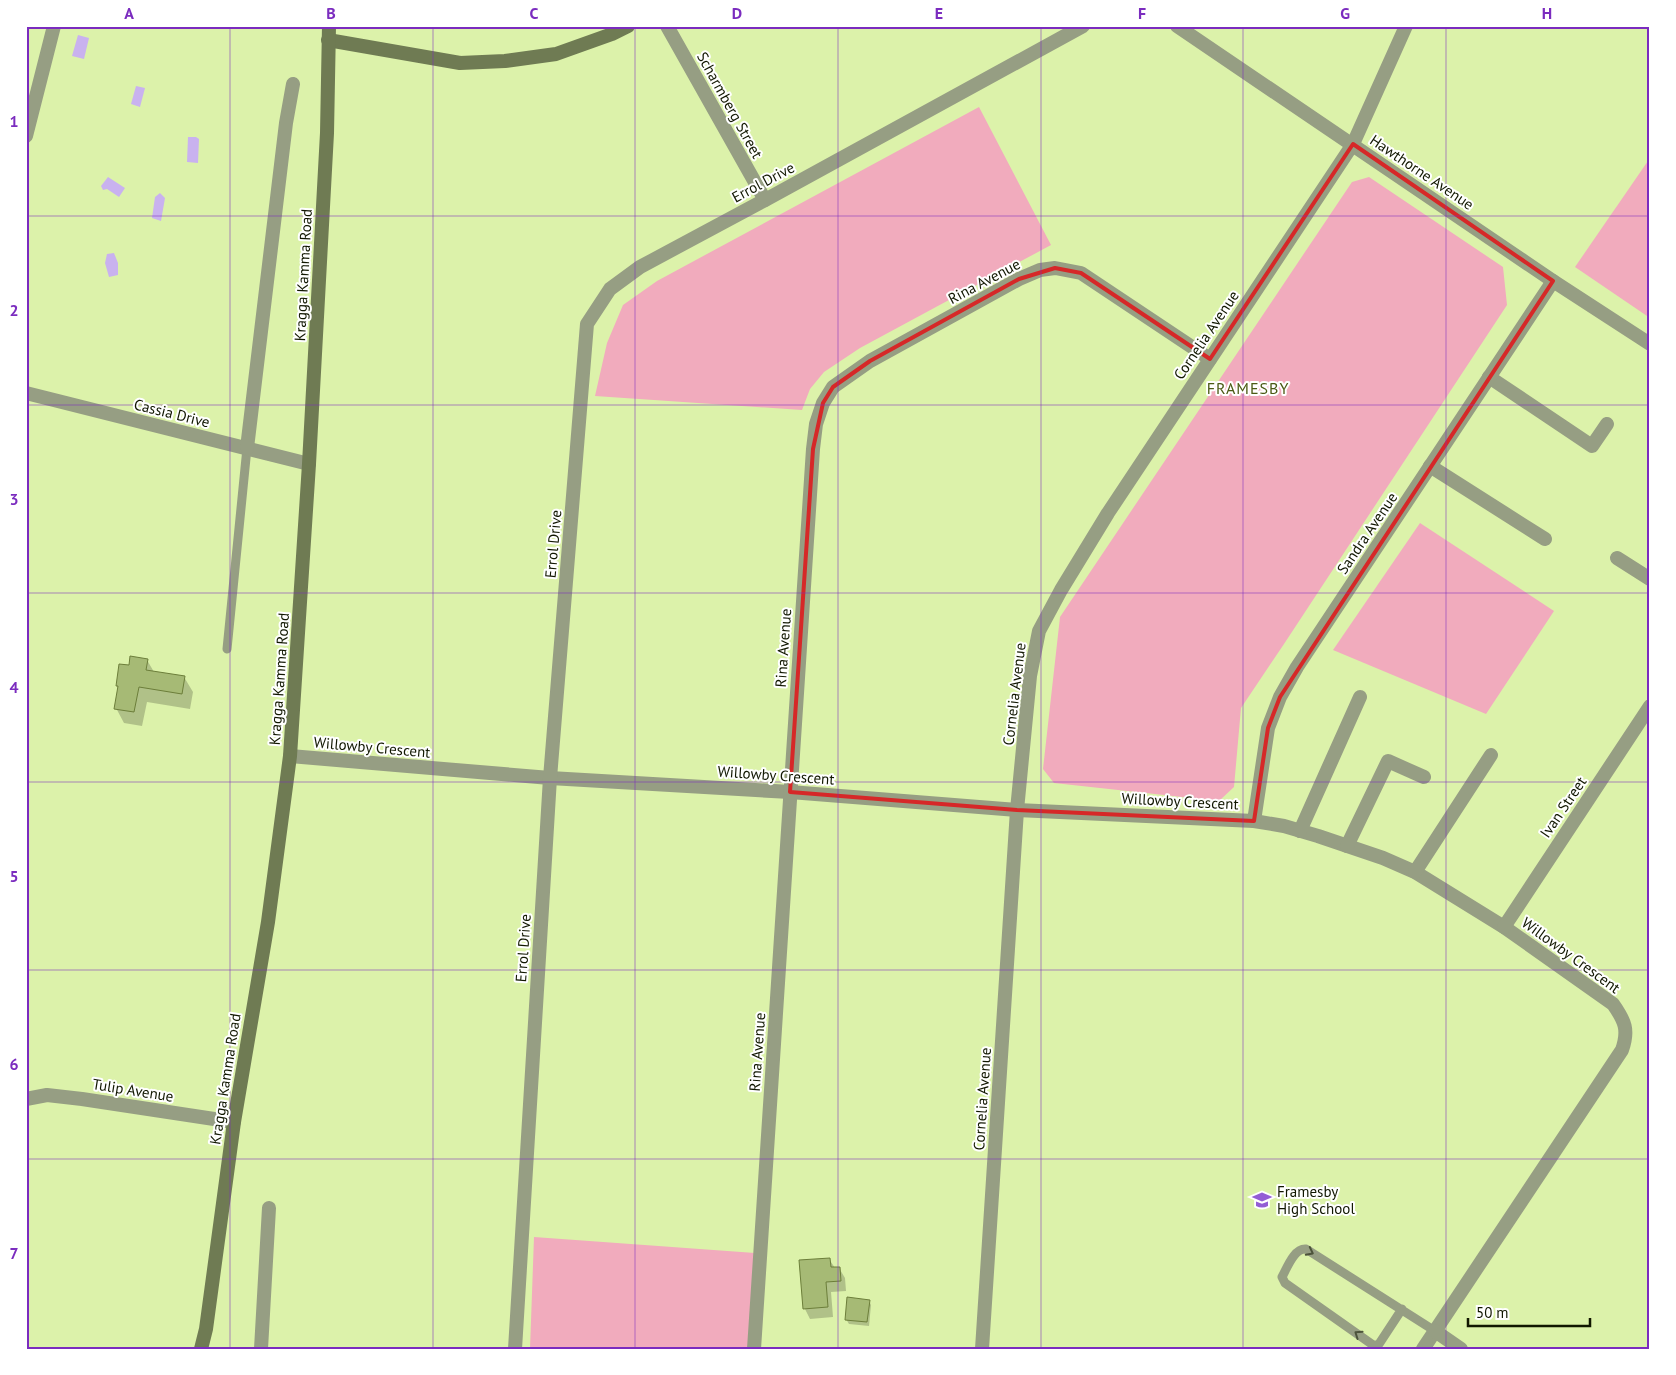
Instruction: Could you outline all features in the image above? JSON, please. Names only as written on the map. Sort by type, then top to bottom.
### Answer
[{"type":"main road","points":[[328,33],[460,63],[506,61],[556,54],[612,34],[628,26]]},
{"type":"main road","name":"Kragga Kamma Road","points":[[201,1349],[206,1329],[234,1122],[268,922],[290,756],[310,464],[327,133],[328,33]]},
{"type":"main road","name":"Kragga Kamma Road","points":[[206,1329],[206,1349]]},
{"type":"street","points":[[26,136],[54,26]]},
{"type":"street","name":"Scharmberg Street","points":[[667,26],[765,200]]},
{"type":"street","name":"Errol Drive","points":[[515,1349],[550,778],[587,324],[610,289],[640,267],[1083,26]]},
{"type":"street","name":"Hawthorne Avenue","points":[[1177,26],[1553,281],[1650,344]]},
{"type":"street","name":"Cornelia Avenue","points":[[982,1349],[1017,810],[1030,676],[1039,631],[1061,590],[1108,513],[1353,144],[1406,26]]},
{"type":"street","points":[[247,448],[286,123],[293,84]]},
{"type":"street","name":"Rina Avenue","points":[[754,1349],[813,449],[816,424],[823,403],[833,387],[870,361],[1019,279],[1040,270],[1055,268],[1081,273],[1210,359]]},
{"type":"street","name":"Sandra Avenue","points":[[1254,821],[1268,728],[1280,697],[1297,667],[1553,281]]},
{"type":"street","points":[[1489,377],[1592,446],[1607,424]]},
{"type":"street","name":"Cassia Drive","points":[[26,393],[310,464]]},
{"type":"street","points":[[1430,466],[1545,539]]},
{"type":"street","points":[[1617,558],[1650,579]]},
{"type":"street","points":[[1300,831],[1360,697]]},
{"type":"street","name":"Ivan Street","points":[[1504,926],[1649,710]]},
{"type":"street","points":[[1415,872],[1491,755]]},
{"type":"street","name":"Willowby Crescent","points":[[290,756],[550,778],[790,792],[1017,810],[1254,821],[1300,831],[1383,858],[1415,872],[1504,926],[1613,1004],[1622,1017],[1626,1031],[1626,1040],[1616,1058],[1423,1349]]},
{"type":"street","points":[[1347,846],[1388,761],[1424,777]]},
{"type":"street","name":"Tulip Avenue","points":[[26,1100],[48,1095],[234,1122]]},
{"type":"street","points":[[261,1349],[270,1208]]},
{"type":"street","points":[[1435,1331],[1461,1349]]},
{"type":"lane","points":[[227,650],[247,448]]},
{"type":"lane","points":[[1402,1309],[1376,1346],[1285,1284],[1282,1277],[1297,1251],[1302,1248],[1306,1249],[1402,1309],[1435,1331]]},
{"type":"highlighted area","points":[[1353,144],[1553,281],[1280,697],[1268,728],[1254,821],[1017,810],[790,792],[813,449],[823,403],[833,387],[870,361],[1019,279],[1055,268],[1081,273],[1210,359]]},
{"type":"shaded area","points":[[78,35],[89,38],[84,59],[72,56]]},
{"type":"shaded area","points":[[136,86],[145,88],[140,107],[131,104]]},
{"type":"shaded area","points":[[979,107],[1051,245],[860,348],[824,372],[810,389],[802,410],[595,396],[607,343],[623,305],[657,281]]},
{"type":"shaded area","points":[[188,137],[199,139],[198,163],[187,162]]},
{"type":"shaded area","points":[[1650,158],[1650,318],[1575,267]]},
{"type":"shaded area","points":[[108,177],[125,188],[119,197],[107,189],[103,190],[101,186]]},
{"type":"shaded area","points":[[1369,177],[1503,267],[1507,305],[1241,708],[1234,787],[1219,801],[1054,783],[1043,769],[1060,617],[1352,182]]},
{"type":"shaded area","points":[[160,193],[165,198],[161,221],[152,218],[155,197]]},
{"type":"shaded area","points":[[114,253],[118,263],[118,275],[109,277],[105,263],[107,254]]},
{"type":"shaded area","points":[[1420,523],[1554,611],[1486,714],[1333,650]]},
{"type":"shaded area","points":[[534,1237],[755,1253],[748,1349],[530,1349]]},
{"type":"building","points":[[130,656],[148,659],[146,670],[185,676],[182,694],[139,687],[134,712],[114,709],[119,664],[129,665]]},
{"type":"building","points":[[830,1258],[831,1267],[840,1267],[841,1281],[826,1282],[828,1307],[803,1309],[799,1260]]},
{"type":"building","points":[[847,1297],[870,1300],[867,1322],[845,1320]]},
{"type":"place","name":"Framesby High School","points":[[1262,1200]]},
{"type":"district","name":"FRAMESBY","points":[[1248,388]]}]
